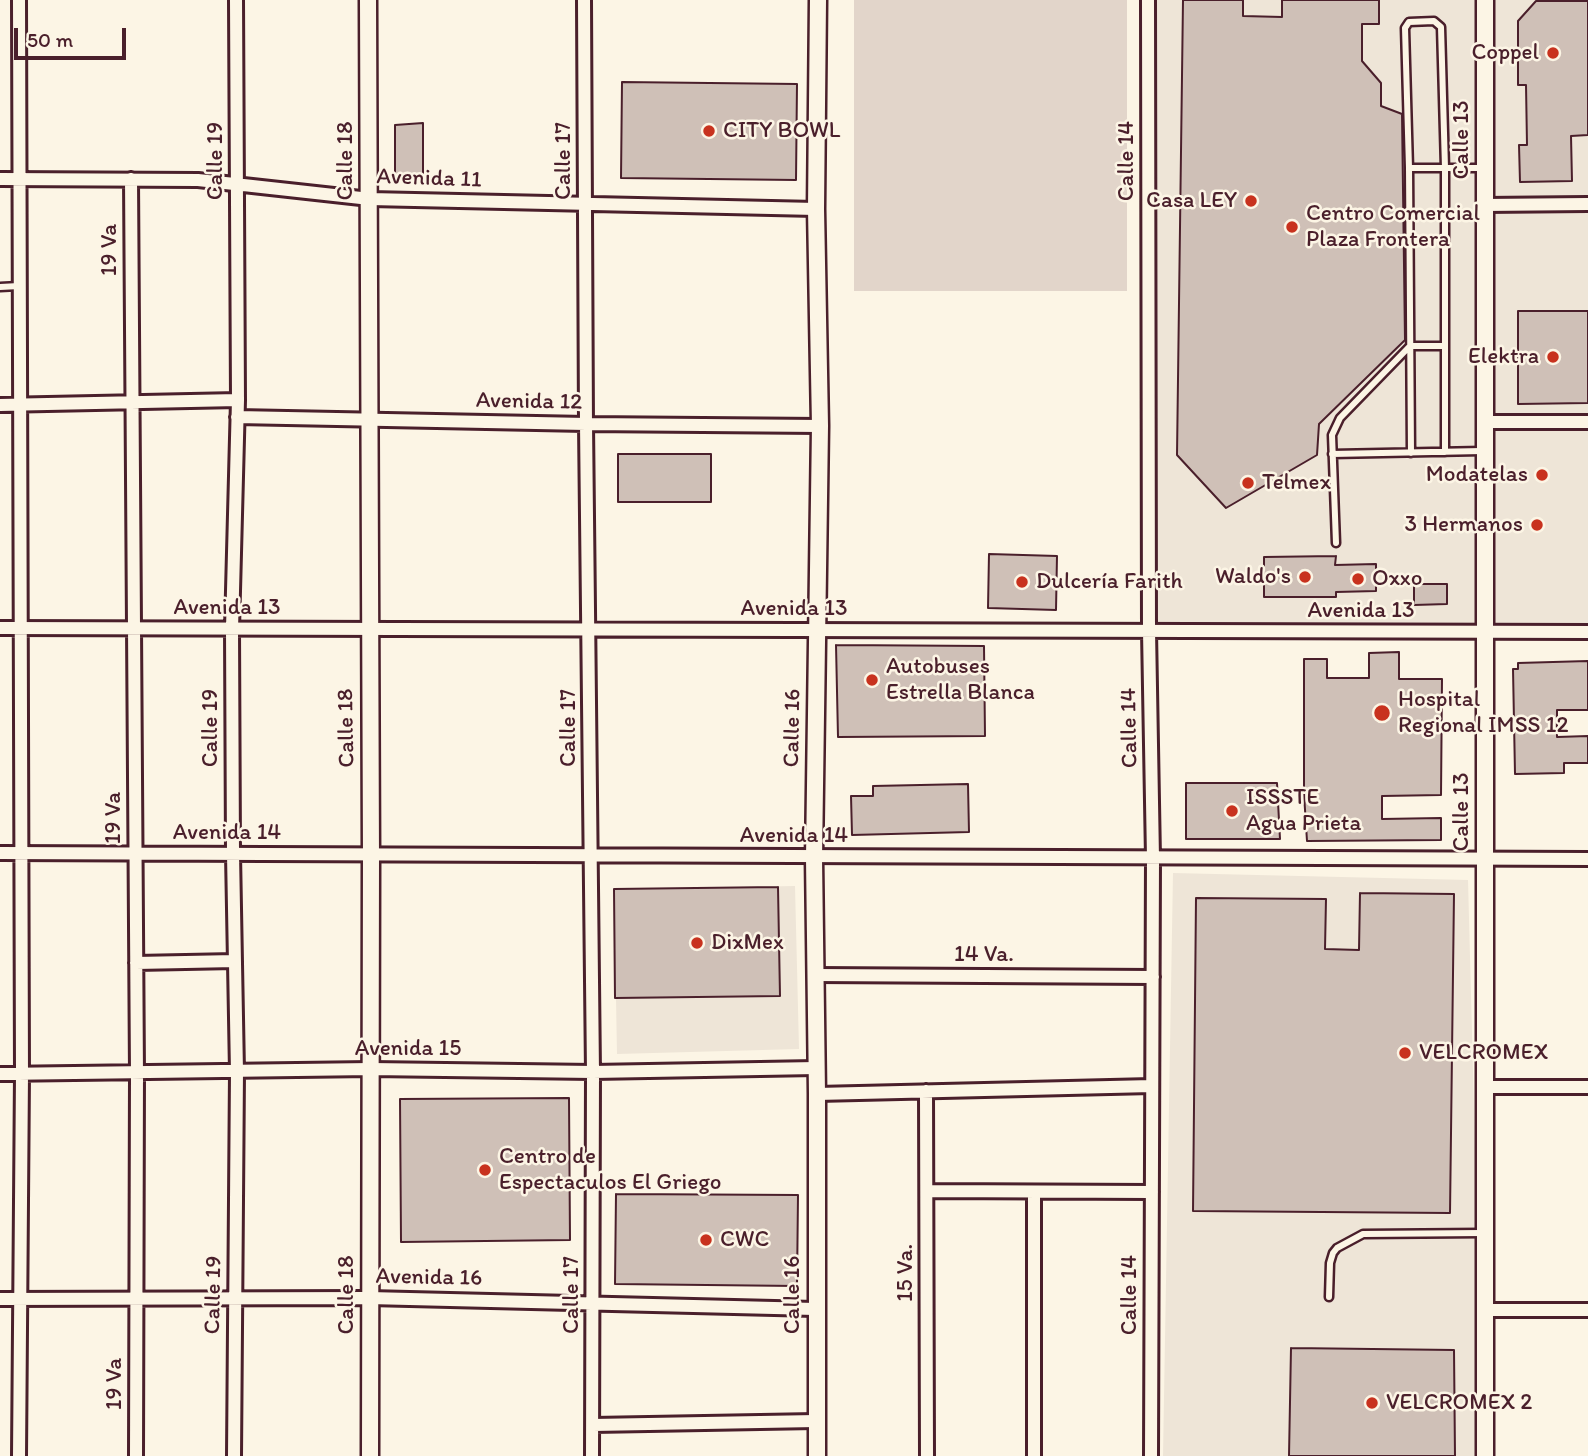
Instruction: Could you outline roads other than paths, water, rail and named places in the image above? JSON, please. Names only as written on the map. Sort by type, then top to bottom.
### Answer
[{"type":"street","points":[[19,0],[22,1074],[19,1456]]},
{"type":"street","name":"Calle 19","points":[[234,1456],[237,1072],[232,629],[238,400],[236,0]]},
{"type":"street","name":"Calle 18","points":[[368,0],[370,1456]]},
{"type":"street","name":"Calle 17","points":[[584,0],[593,1072],[592,1456]]},
{"type":"street","name":"Calle 16","points":[[817,1456],[814,858],[820,426],[816,209],[818,0]]},
{"type":"street","name":"Calle 14","points":[[1148,0],[1149,631],[1153,858],[1151,1456]]},
{"type":"street","name":"Calle 13","points":[[1485,0],[1485,1456]]},
{"type":"street","name":"Avenida 11","points":[[0,179],[198,180],[370,199],[816,209]]},
{"type":"street","name":"19 Va","points":[[131,179],[137,1073],[136,1456]]},
{"type":"street","points":[[1484,205],[1588,204]]},
{"type":"street","points":[[0,405],[238,400]]},
{"type":"street","name":"Avenida 12","points":[[237,417],[586,425],[820,426]]},
{"type":"street","points":[[1484,422],[1588,422]]},
{"type":"street","name":"Avenida 13","points":[[0,628],[1588,632]]},
{"type":"street","name":"Avenida 14","points":[[0,853],[1588,859]]},
{"type":"street","points":[[136,964],[235,961]]},
{"type":"street","name":"14 Va.","points":[[815,975],[1153,977]]},
{"type":"street","name":"Avenida 15","points":[[0,1074],[371,1069],[593,1072],[816,1068]]},
{"type":"street","points":[[817,1094],[1152,1086]]},
{"type":"street","points":[[1485,1087],[1588,1087]]},
{"type":"street","name":"15 Va.","points":[[926,1091],[927,1456]]},
{"type":"street","points":[[926,1191],[1152,1192]]},
{"type":"street","points":[[1034,1192],[1034,1456]]},
{"type":"street","name":"Avenida 16","points":[[0,1299],[369,1298],[816,1309]]},
{"type":"street","points":[[1485,1310],[1588,1310]]},
{"type":"street","points":[[593,1425],[816,1421]]},
{"type":"lane","points":[[1411,453],[1405,28],[1409,22],[1434,21],[1441,27],[1445,168],[1444,452]]},
{"type":"lane","points":[[1409,168],[1484,168]]},
{"type":"lane","points":[[0,287],[19,286]]},
{"type":"lane","points":[[1336,543],[1332,435],[1340,418],[1410,346],[1444,346]]},
{"type":"lane","points":[[1332,454],[1484,451]]},
{"type":"lane","points":[[1329,1297],[1333,1253],[1363,1234],[1485,1233]]},
{"type":"place","name":"Coppel","points":[[1553,53]]},
{"type":"place","name":"CITY BOWL","points":[[709,131]]},
{"type":"place","name":"Casa LEY","points":[[1251,201]]},
{"type":"place","name":"Centro Comercial Plaza Frontera","points":[[1292,227]]},
{"type":"place","name":"Elektra","points":[[1553,357]]},
{"type":"place","name":"Modatelas","points":[[1542,475]]},
{"type":"place","name":"Telmex","points":[[1248,483]]},
{"type":"place","name":"3 Hermanos","points":[[1537,525]]},
{"type":"place","name":"Waldo's","points":[[1305,577]]},
{"type":"place","name":"Oxxo","points":[[1358,579]]},
{"type":"place","name":"Dulcería Farith","points":[[1022,582]]},
{"type":"place","name":"Autobuses Estrella Blanca","points":[[872,680]]},
{"type":"place","name":"Hospital Regional IMSS 12","points":[[1382,713]]},
{"type":"place","name":"ISSSTE Agua Prieta","points":[[1232,811]]},
{"type":"place","name":"DixMex","points":[[697,943]]},
{"type":"place","name":"VELCROMEX","points":[[1405,1053]]},
{"type":"place","name":"Centro de Espectaculos El Griego","points":[[485,1170]]},
{"type":"place","name":"CWC","points":[[706,1240]]},
{"type":"place","name":"VELCROMEX 2","points":[[1372,1403]]}]
